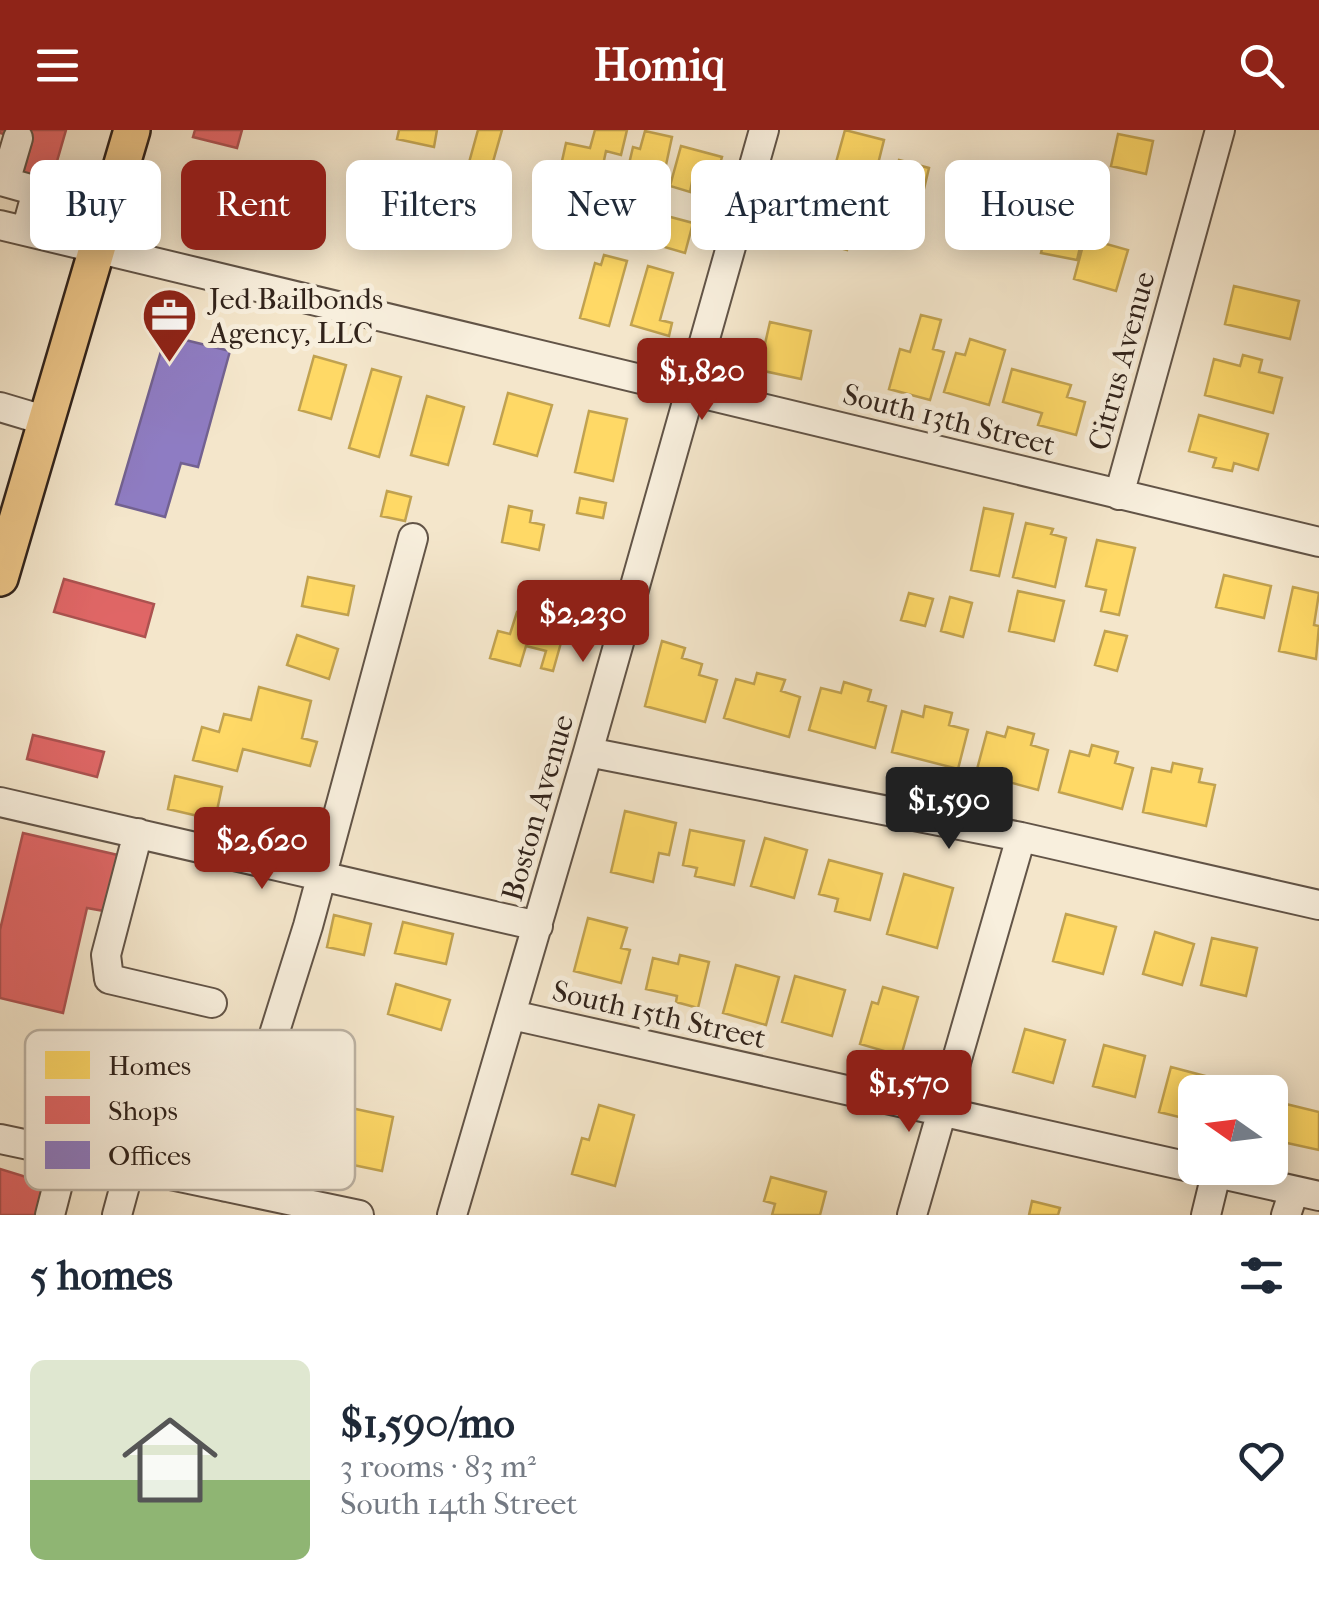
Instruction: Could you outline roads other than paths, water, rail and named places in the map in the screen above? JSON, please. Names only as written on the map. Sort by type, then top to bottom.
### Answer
[{"type":"main road","points":[[123,160],[132,130]]},
{"type":"main road","points":[[0,578],[97,250]]},
{"type":"street","name":"Boston Avenue","points":[[452,1215],[764,130]]},
{"type":"street","name":"Citrus Avenue","points":[[1119,494],[1220,130]]},
{"type":"street","points":[[8,232],[37,191],[2,182],[18,138]]},
{"type":"street","name":"South 13th Street","points":[[106,250],[1319,542]]},
{"type":"street","points":[[0,408],[47,420]]},
{"type":"street","points":[[274,1030],[322,876],[413,538]]},
{"type":"street","points":[[588,752],[1021,837],[1319,905]]},
{"type":"street","points":[[2,810],[138,834],[538,926]]},
{"type":"street","points":[[138,834],[106,955],[109,979],[212,1004]]},
{"type":"street","points":[[912,1215],[1021,837]]},
{"type":"street","name":"South 15th Street","points":[[512,1015],[1178,1166]]},
{"type":"street","points":[[0,1139],[25,1144]]},
{"type":"street","points":[[1206,1215],[1213,1185]]},
{"type":"street","name":"South 15th Street","points":[[1250,1185],[1300,1201]]},
{"type":"street","points":[[50,1215],[56,1190]]},
{"type":"street","points":[[117,1215],[124,1190]]},
{"type":"street","points":[[240,1190],[359,1215]]},
{"type":"place","name":"Jed Bailbonds Agency, LLC","points":[[170,365]]}]
